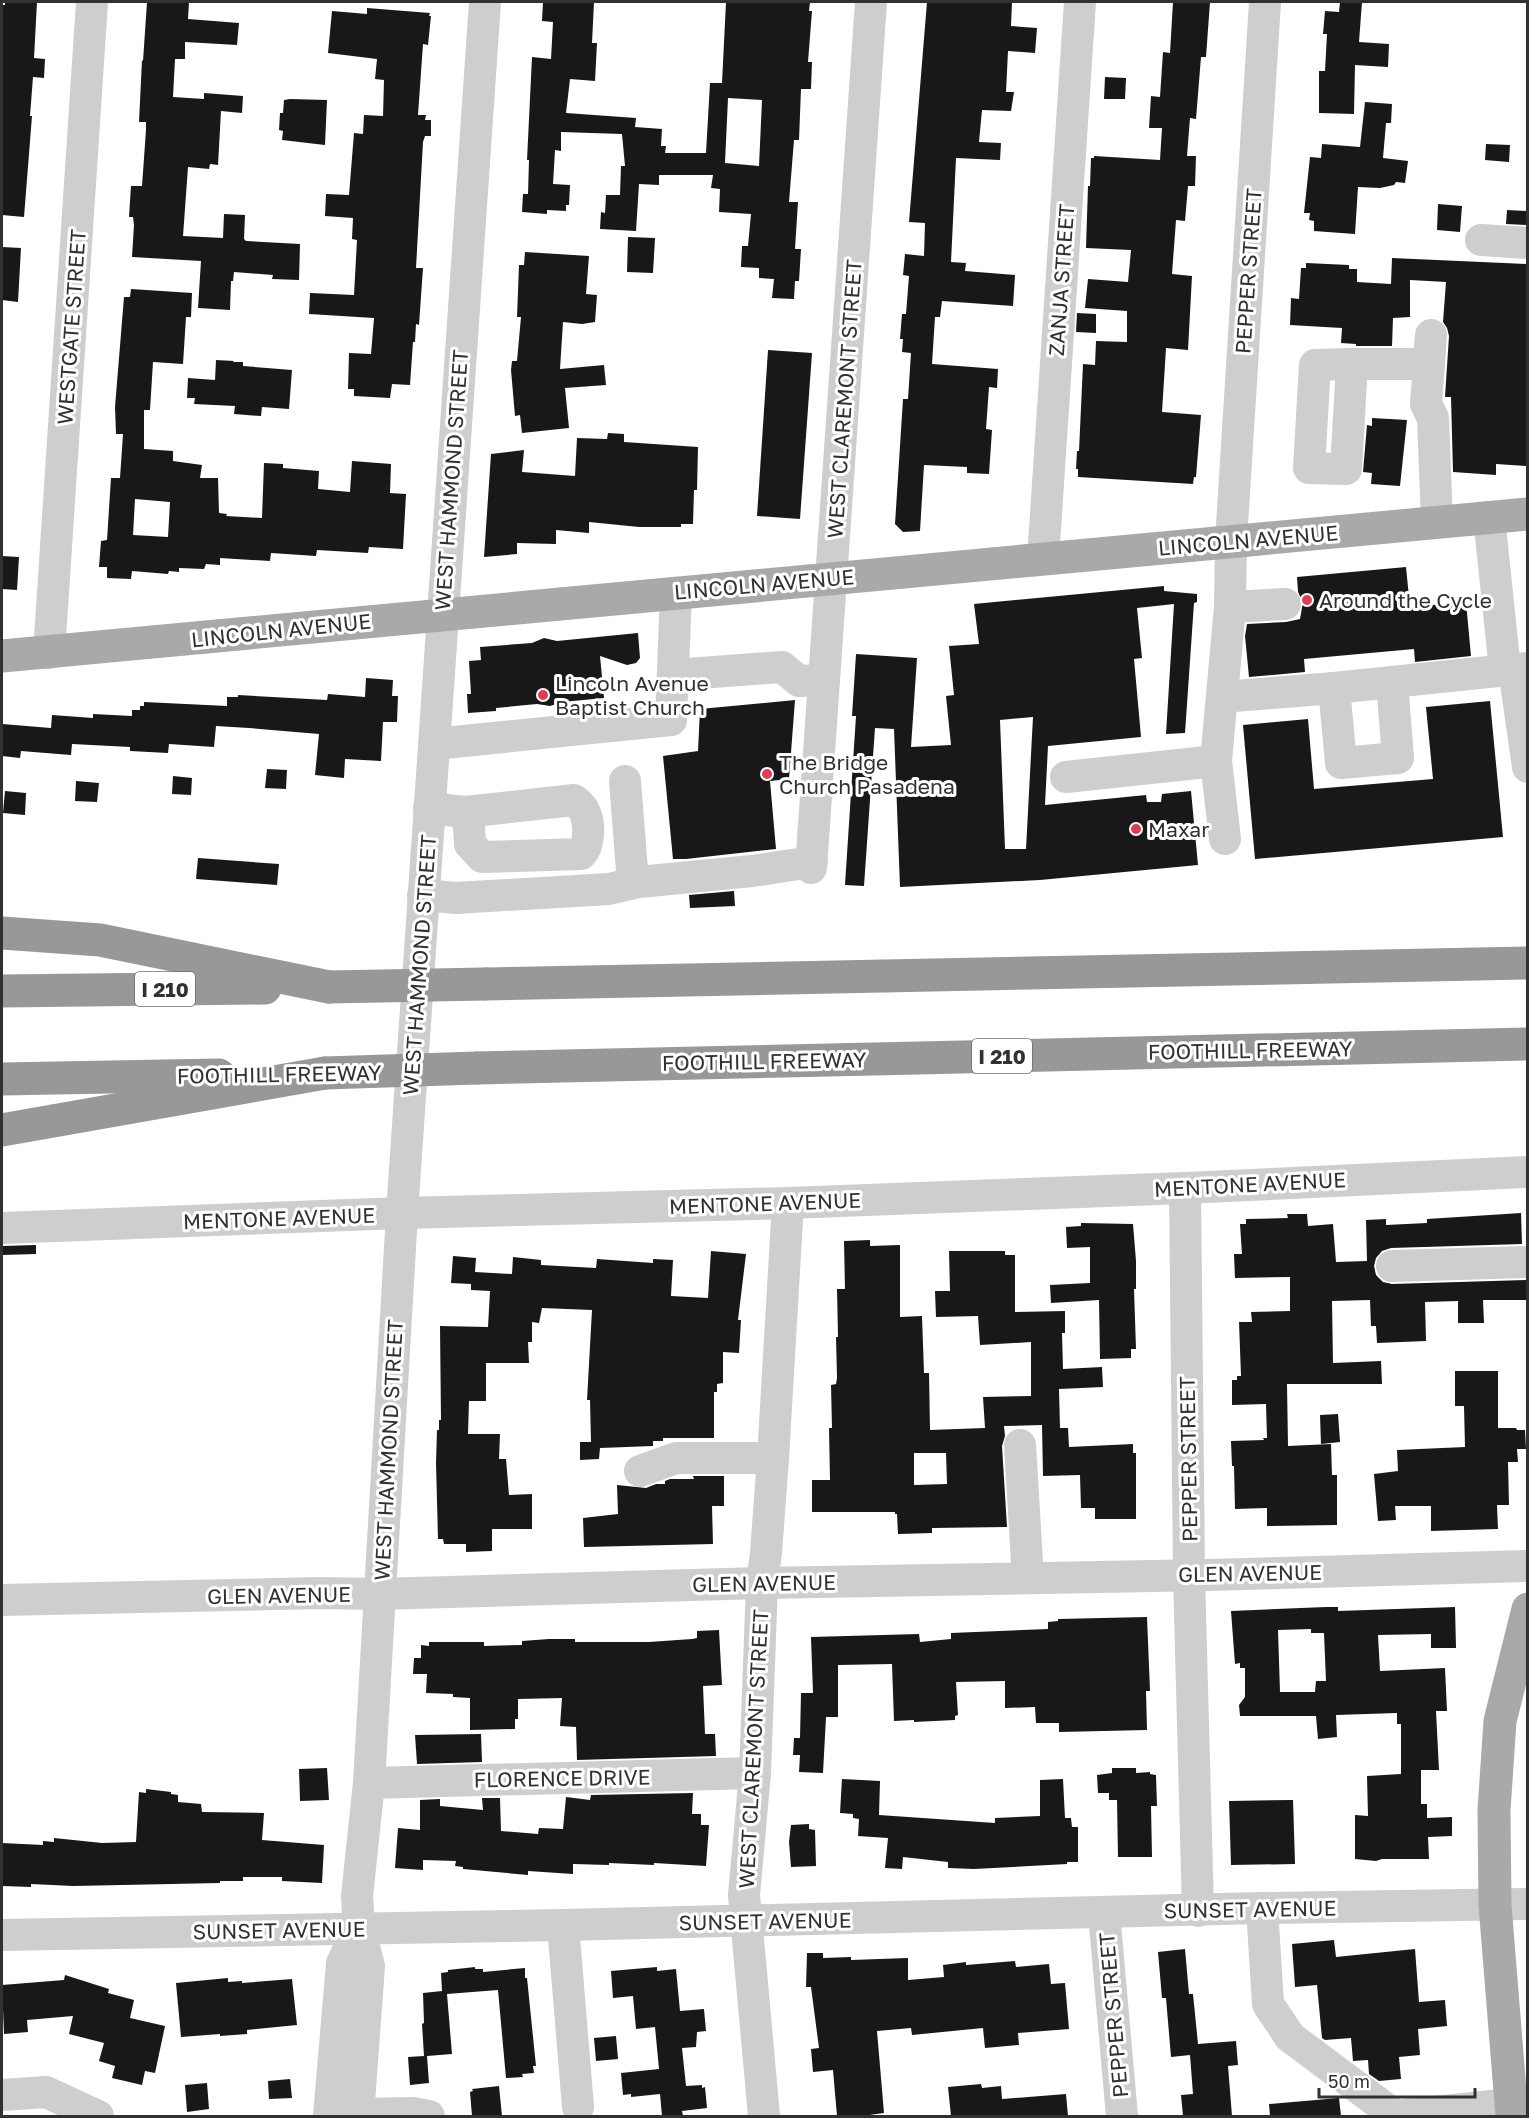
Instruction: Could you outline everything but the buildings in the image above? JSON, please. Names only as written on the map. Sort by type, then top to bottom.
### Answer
[{"type":"highway","points":[[2,933],[100,940],[330,987]]},
{"type":"highway","name":"I 210","points":[[2,991],[330,987],[1527,963]]},
{"type":"highway","name":"FOOTHILL FREEWAY","points":[[2,1079],[1527,1044]]},
{"type":"highway","points":[[2,1130],[325,1073]]},
{"type":"main road","name":"LINCOLN AVENUE","points":[[2,656],[1527,514]]},
{"type":"main road","points":[[1511,2110],[1495,1905],[1494,1810],[1500,1721],[1527,1609]]},
{"type":"street","name":"WESTGATE STREET","points":[[49,653],[92,2]]},
{"type":"street","name":"WEST HAMMOND STREET","points":[[335,2115],[342,1963],[359,1928],[357,1896],[369,1783],[402,1213],[485,2]]},
{"type":"street","name":"WEST CLAREMONT STREET","points":[[633,883],[811,865],[871,2]]},
{"type":"street","name":"ZANJA STREET","points":[[1043,559],[1080,2]]},
{"type":"street","name":"PEPPER STREET","points":[[1225,838],[1216,761],[1230,607],[1231,542],[1265,2]]},
{"type":"street","points":[[1481,240],[1527,243]]},
{"type":"street","points":[[1352,364],[1430,349],[1426,404],[1433,418],[1437,522]]},
{"type":"street","points":[[1489,517],[1516,669],[1527,767]]},
{"type":"street","points":[[434,744],[671,720],[676,593]]},
{"type":"street","points":[[1230,607],[1285,604]]},
{"type":"street","points":[[673,675],[782,666],[799,681],[824,681]]},
{"type":"street","points":[[1222,697],[1516,669]]},
{"type":"street","points":[[1334,688],[1341,763],[1398,758],[1392,682]]},
{"type":"street","points":[[1066,777],[1216,761]]},
{"type":"street","points":[[423,895],[456,898],[609,889],[633,883],[625,782]]},
{"type":"street","points":[[429,808],[465,812]]},
{"type":"street","name":"MENTONE AVENUE","points":[[2,1228],[402,1213],[788,1203],[1527,1172]]},
{"type":"street","name":"PEPPER STREET","points":[[1185,1188],[1189,1575],[1198,1911]]},
{"type":"street","name":"WEST CLAREMONT STREET","points":[[764,2116],[744,1895],[755,1773],[762,1583],[773,1458],[788,1203]]},
{"type":"street","points":[[1392,1266],[1527,1262]]},
{"type":"street","points":[[1020,1445],[1028,1578]]},
{"type":"street","points":[[640,1471],[676,1458],[773,1458]]},
{"type":"street","name":"GLEN AVENUE","points":[[2,1600],[309,1593],[380,1594],[1527,1566]]},
{"type":"street","name":"FLORENCE DRIVE","points":[[369,1783],[755,1773]]},
{"type":"street","name":"SUNSET AVENUE","points":[[2,1935],[1527,1904]]},
{"type":"street","points":[[1262,1908],[1268,2004],[1290,2037],[1396,2116],[1511,2110]]},
{"type":"street","name":"PEPPER STREET","points":[[1104,1913],[1122,2116]]},
{"type":"street","points":[[563,1925],[578,2107]]},
{"type":"street","points":[[2,2095],[46,2092],[98,2116]]},
{"type":"street","points":[[335,2115],[413,2113],[429,2116]]},
{"type":"place","name":"Around the Cycle","points":[[1307,600]]},
{"type":"place","name":"Lincoln Avenue Baptist Church","points":[[543,695]]},
{"type":"place","name":"The Bridge Church Pasadena","points":[[767,774]]},
{"type":"place","name":"Maxar","points":[[1136,829]]}]
